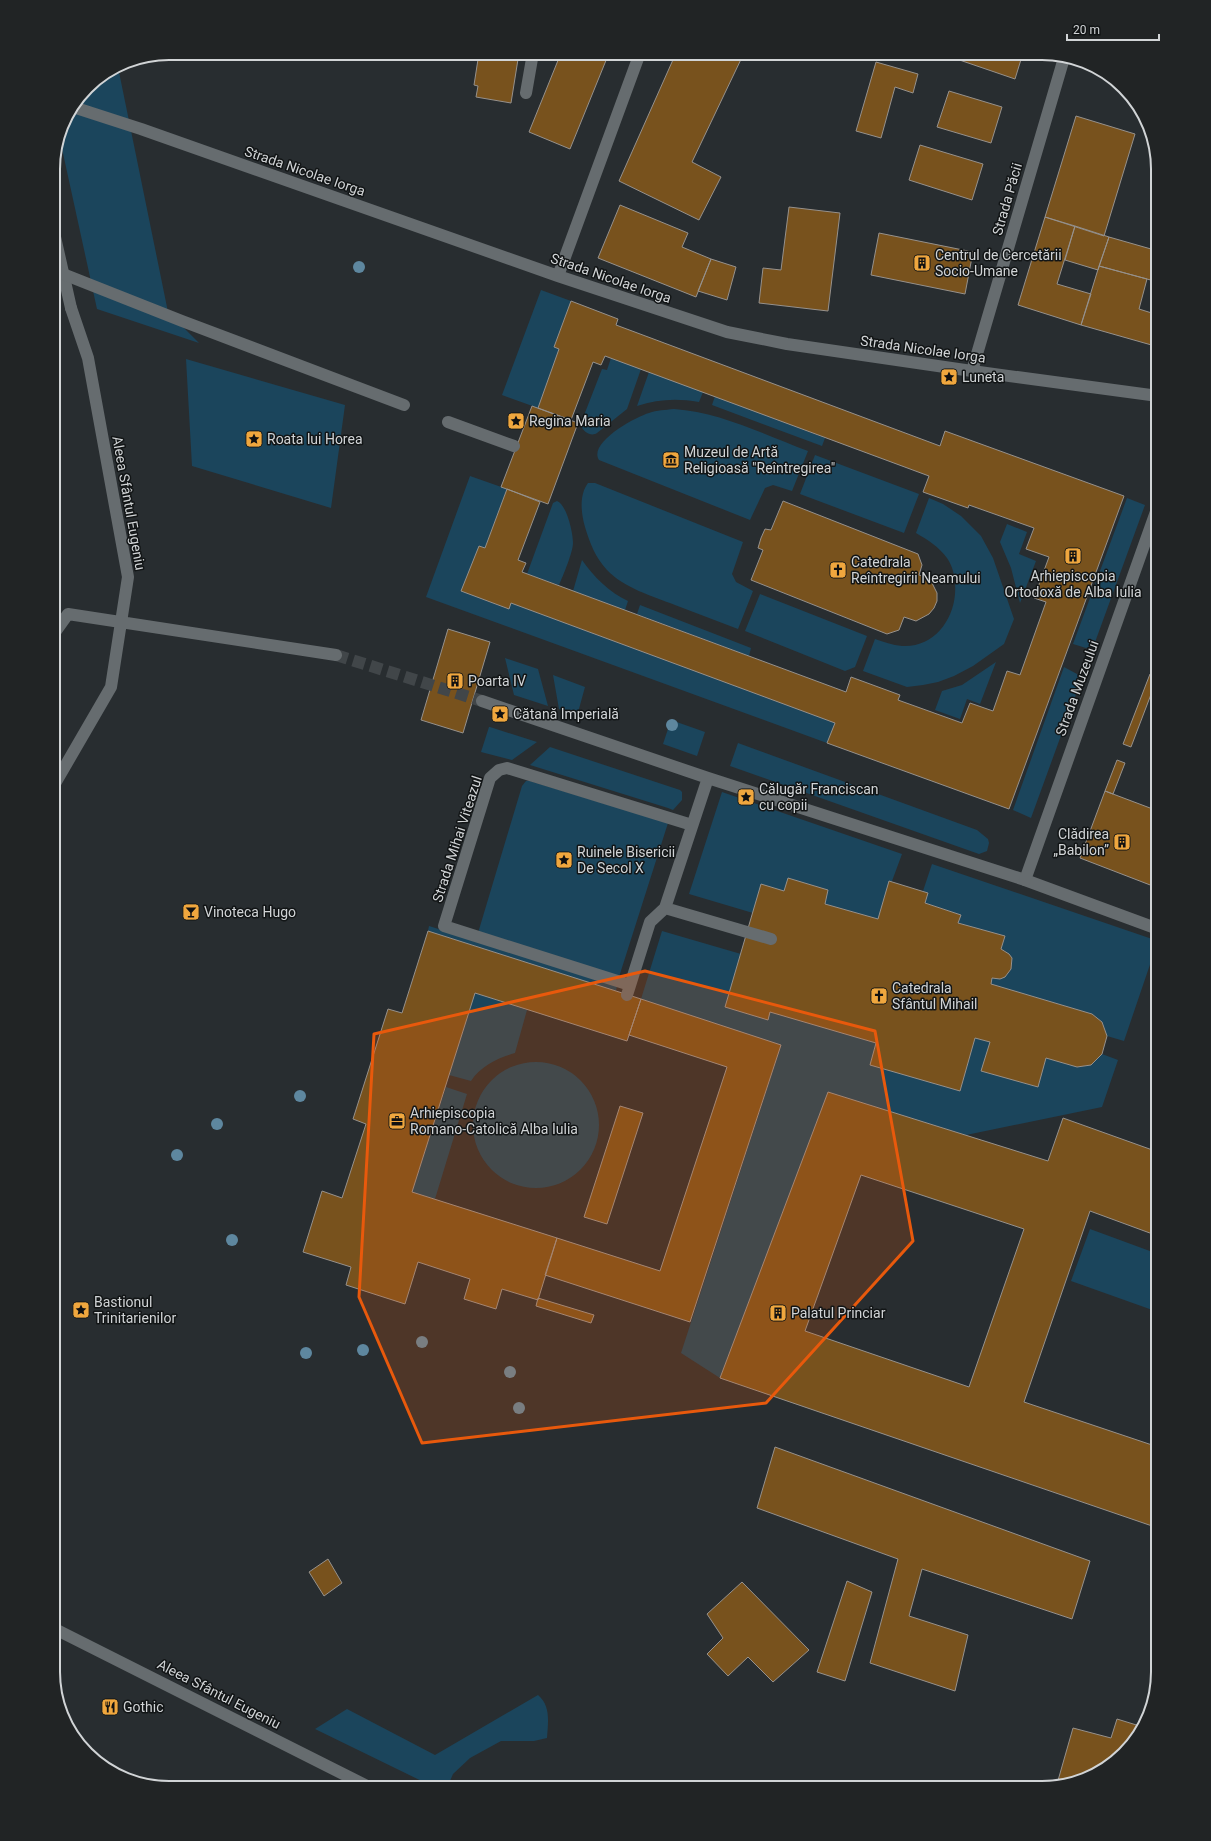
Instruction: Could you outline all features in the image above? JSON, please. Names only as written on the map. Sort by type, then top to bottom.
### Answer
[{"type":"street","points":[[526,93],[532,60]]},
{"type":"street","points":[[558,276],[637,60]]},
{"type":"street","name":"Strada Păcii","points":[[972,371],[1063,62]]},
{"type":"street","name":"Strada Nicolae Iorga","points":[[78,108],[142,129],[558,276],[727,332],[787,344],[1151,395]]},
{"type":"street","name":"Aleea Sfântul Eugeniu","points":[[60,259],[71,308],[88,358],[128,577],[111,687],[60,775]]},
{"type":"street","points":[[60,273],[182,321],[404,405]]},
{"type":"street","points":[[448,422],[514,446]]},
{"type":"street","name":"Strada Muzeului","points":[[1025,880],[1151,526]]},
{"type":"street","points":[[60,626],[68,614],[336,655]]},
{"type":"street","points":[[482,700],[708,778],[1025,880],[1151,926]]},
{"type":"street","name":"Strada Mihai Viteazul","points":[[692,825],[507,768],[499,770],[490,778],[444,926],[629,990],[650,922],[665,908],[708,778]]},
{"type":"street","points":[[665,908],[771,940]]},
{"type":"street","name":"Aleea Sfântul Eugeniu","points":[[60,1632],[357,1781]]},
{"type":"highlighted area","points":[[645,971],[875,1031],[913,1241],[766,1403],[422,1443],[359,1297],[374,1034]]},
{"type":"shaded area","points":[[119,72],[168,312],[199,343],[97,309],[62,148],[68,127],[78,108],[92,92],[108,78]]},
{"type":"shaded area","points":[[541,290],[571,301],[554,347],[559,349],[538,408],[502,395]]},
{"type":"shaded area","points":[[611,358],[641,369],[627,409],[597,433],[590,434],[584,430],[581,423],[602,369],[607,370]]},
{"type":"shaded area","points":[[186,359],[345,405],[331,508],[192,466]]},
{"type":"shaded area","points":[[649,372],[703,392],[699,402],[668,400],[637,406]]},
{"type":"shaded area","points":[[715,396],[825,438],[822,446],[712,405]]},
{"type":"shaded area","points":[[674,409],[691,411],[725,419],[808,451],[792,491],[773,485],[765,488],[750,520],[599,460],[597,453],[600,446],[606,439],[624,425],[642,415],[661,410]]},
{"type":"shaded area","points":[[815,455],[919,494],[904,533],[800,494]]},
{"type":"shaded area","points":[[470,476],[507,489],[485,548],[479,546],[462,591],[508,609],[511,603],[835,723],[827,743],[426,597]]},
{"type":"shaded area","points":[[588,483],[595,483],[743,542],[732,574],[736,582],[753,591],[738,629],[630,587],[607,570],[593,550],[584,522],[582,499]]},
{"type":"shaded area","points":[[929,498],[943,504],[961,516],[981,536],[993,558],[1014,619],[1004,644],[973,666],[938,682],[907,687],[863,671],[875,639],[902,646],[923,643],[939,631],[950,614],[955,594],[955,580],[951,566],[947,558],[940,550],[916,533]]},
{"type":"shaded area","points":[[1127,498],[1145,505],[1094,645],[1086,648],[1073,644]]},
{"type":"shaded area","points":[[557,501],[564,508],[571,526],[573,543],[570,558],[559,585],[527,574],[553,503]]},
{"type":"shaded area","points":[[1007,524],[1027,532],[1019,554],[1036,561],[1020,603],[1011,568],[1000,542]]},
{"type":"shaded area","points":[[582,560],[602,584],[621,598],[628,601],[625,610],[573,591]]},
{"type":"shaded area","points":[[760,594],[867,636],[855,667],[845,671],[745,631]]},
{"type":"shaded area","points":[[640,605],[751,648],[749,656],[637,614]]},
{"type":"shaded area","points":[[505,658],[538,669],[548,706],[514,695]]},
{"type":"shaded area","points":[[996,662],[980,704],[967,699],[960,719],[935,710],[942,691],[962,685]]},
{"type":"shaded area","points":[[1064,667],[1077,674],[1080,681],[1079,686],[1031,818],[1013,810]]},
{"type":"shaded area","points":[[553,675],[585,687],[577,716],[559,709]]},
{"type":"shaded area","points":[[671,720],[705,732],[697,756],[663,744]]},
{"type":"shaded area","points":[[489,727],[537,742],[512,760],[481,752]]},
{"type":"shaded area","points":[[738,743],[977,830],[988,839],[989,843],[987,851],[979,854],[730,766]]},
{"type":"shaded area","points":[[550,747],[680,790],[682,792],[682,800],[673,810],[530,765]]},
{"type":"shaded area","points":[[526,781],[668,823],[619,977],[478,933],[522,786]]},
{"type":"shaded area","points":[[722,792],[902,854],[878,919],[825,904],[828,890],[788,878],[784,891],[761,884],[753,913],[689,894]]},
{"type":"shaded area","points":[[932,864],[1151,939],[1151,962],[1124,1041],[1107,1036],[1102,1022],[1092,1014],[991,984],[992,978],[1005,977],[1011,968],[1012,963],[1010,957],[1007,952],[1001,949],[1005,936],[958,923],[961,915],[925,903],[928,893],[923,891]]},
{"type":"shaded area","points":[[429,926],[617,986],[616,991],[428,931]]},
{"type":"shaded area","points":[[662,931],[741,954],[725,1007],[768,1020],[770,1012],[876,1043],[870,1065],[960,1091],[975,1038],[990,1042],[982,1071],[1038,1087],[1046,1058],[1077,1067],[1091,1065],[1102,1054],[1118,1060],[1102,1107],[966,1135],[828,1092],[720,1378],[681,1353],[781,1046],[641,999]]},
{"type":"shaded area","points":[[475,993],[527,1010],[515,1053],[490,1063],[471,1081],[449,1075]]},
{"type":"shaded area","points":[[542,1062],[554,1064],[566,1069],[581,1080],[592,1095],[597,1107],[599,1125],[597,1143],[592,1155],[581,1170],[566,1181],[554,1186],[530,1188],[518,1186],[506,1181],[491,1170],[480,1155],[475,1143],[473,1119],[475,1107],[480,1095],[491,1080],[506,1069],[518,1064]]},
{"type":"shaded area","points":[[446,1087],[467,1094],[435,1199],[412,1192]]},
{"type":"shaded area","points":[[1090,1229],[1151,1251],[1151,1310],[1071,1281]]},
{"type":"shaded area","points":[[538,1695],[545,1704],[548,1715],[547,1738],[534,1741],[501,1741],[470,1758],[453,1774],[450,1781],[422,1781],[315,1729],[347,1709],[435,1755]]},
{"type":"building","points":[[478,60],[518,60],[511,103],[476,97],[478,86],[474,85]]},
{"type":"building","points":[[558,60],[606,60],[570,149],[529,132]]},
{"type":"building","points":[[673,60],[741,60],[692,162],[721,177],[699,220],[619,181]]},
{"type":"building","points":[[959,60],[1021,60],[1015,79]]},
{"type":"building","points":[[876,62],[918,74],[913,93],[895,87],[881,138],[856,131]]},
{"type":"building","points":[[949,91],[1002,107],[991,143],[937,127]]},
{"type":"building","points":[[1076,116],[1135,134],[1104,236],[1045,217]]},
{"type":"building","points":[[920,145],[983,164],[972,200],[909,180]]},
{"type":"building","points":[[620,205],[688,233],[682,247],[711,259],[696,297],[598,258]]},
{"type":"building","points":[[789,207],[840,213],[828,311],[759,303],[763,268],[781,270]]},
{"type":"building","points":[[1045,217],[1075,226],[1057,284],[1091,294],[1081,325],[1018,305]]},
{"type":"building","points":[[1075,226],[1109,237],[1098,270],[1065,260]]},
{"type":"building","name":"Centrul de Cercetării Socio-Umane","points":[[879,233],[973,252],[965,294],[871,275]]},
{"type":"building","points":[[1109,237],[1151,249],[1151,280],[1099,266]]},
{"type":"building","points":[[711,259],[736,267],[727,300],[698,291]]},
{"type":"building","points":[[1099,266],[1147,279],[1139,309],[1151,313],[1151,345],[1081,325]]},
{"type":"building","name":"Arhiepiscopia Ortodoxă de Alba Iulia","points":[[571,301],[618,319],[616,325],[940,446],[945,431],[1124,496],[1009,809],[827,743],[835,723],[511,603],[509,609],[461,591],[479,546],[485,548],[507,489],[540,502],[518,560],[526,563],[522,572],[846,692],[851,677],[900,695],[898,700],[962,723],[970,703],[993,711],[1007,671],[1020,675],[1046,602],[1034,598],[1049,557],[1026,549],[1034,528],[969,505],[968,508],[923,492],[929,476],[605,356],[601,365],[593,362],[571,420],[538,408],[559,349],[554,347]]},
{"type":"building","points":[[532,406],[578,423],[548,504],[501,487]]},
{"type":"building","name":"Catedrala Reîntregirii Neamului","points":[[783,501],[918,554],[922,565],[919,575],[930,579],[937,593],[937,601],[934,608],[929,614],[916,621],[904,617],[899,630],[887,634],[751,580],[763,550],[758,548],[761,538],[765,529],[771,530]]},
{"type":"building","name":"Poarta IV","points":[[448,629],[490,642],[463,733],[421,720]]},
{"type":"building","points":[[1151,674],[1151,694],[1131,747],[1123,744]]},
{"type":"building","points":[[1117,760],[1125,763],[1113,794],[1105,791]]},
{"type":"building","name":"Clădirea „Babilon”","points":[[1105,791],[1151,808],[1151,885],[1080,858]]},
{"type":"building","name":"Catedrala Sfântul Mihail","points":[[788,878],[828,890],[825,904],[878,919],[889,881],[928,893],[925,903],[961,915],[958,923],[1005,936],[1001,949],[1012,958],[1011,969],[1005,977],[1000,979],[992,978],[991,984],[1092,1014],[1102,1022],[1107,1036],[1102,1054],[1091,1065],[1077,1067],[1046,1058],[1038,1087],[981,1071],[990,1042],[975,1038],[960,1091],[870,1065],[876,1043],[770,1012],[768,1020],[725,1007],[761,884],[784,891]]},
{"type":"building","name":"Arhiepiscopia Romano-Catolică Alba Iulia","points":[[428,931],[641,999],[627,1041],[475,993],[412,1192],[557,1238],[538,1300],[502,1289],[496,1309],[464,1299],[470,1279],[418,1262],[405,1304],[346,1285],[351,1267],[303,1252],[322,1191],[342,1198],[366,1124],[353,1119],[388,1009],[402,1013]]},
{"type":"building","points":[[641,999],[781,1045],[690,1322],[545,1275],[557,1238],[660,1271],[727,1067],[629,1035]]},
{"type":"building","name":"Palatul Princiar","points":[[828,1092],[1048,1161],[1063,1118],[1151,1149],[1151,1233],[1090,1211],[1024,1402],[1151,1445],[1151,1526],[720,1378]],"holes":[[[861,1175],[1024,1229],[969,1387],[805,1331]]]},
{"type":"building","points":[[620,1106],[643,1113],[607,1224],[584,1217]]},
{"type":"building","points":[[538,1298],[594,1315],[591,1323],[536,1306]]},
{"type":"building","points":[[775,1447],[1090,1561],[1072,1619],[922,1569],[909,1616],[968,1635],[955,1691],[870,1663],[898,1559],[757,1508]]},
{"type":"building","points":[[328,1559],[342,1583],[324,1596],[309,1572]]},
{"type":"building","points":[[847,1581],[872,1592],[845,1681],[817,1672]]},
{"type":"building","points":[[742,1582],[809,1650],[773,1682],[748,1657],[728,1676],[707,1654],[723,1638],[707,1614]]},
{"type":"building","points":[[1117,1719],[1137,1725],[1119,1749],[1108,1758],[1084,1773],[1058,1780],[1073,1728],[1111,1738]]},
{"type":"tunnel","points":[[336,655],[482,701]]},
{"type":"place","name":"Centrul de Cercetării Socio-Umane","points":[[922,263]]},
{"type":"place","name":"Luneta","points":[[949,377]]},
{"type":"place","name":"Regina Maria","points":[[516,421]]},
{"type":"place","name":"Roata lui Horea","points":[[254,439]]},
{"type":"place","name":"Muzeul de Artă Religioasă \"Reîntregirea\"","points":[[671,460]]},
{"type":"place","name":"Arhiepiscopia Ortodoxă de Alba Iulia","points":[[1073,556]]},
{"type":"place","name":"Catedrala Reîntregirii Neamului","points":[[838,570]]},
{"type":"place","name":"Poarta IV","points":[[455,681]]},
{"type":"place","name":"Cătană Imperială","points":[[500,714]]},
{"type":"place","name":"Călugăr Franciscan cu copii","points":[[746,797]]},
{"type":"place","name":"Clădirea „Babilon”","points":[[1122,842]]},
{"type":"place","name":"Ruinele Bisericii De Secol X","points":[[564,860]]},
{"type":"place","name":"Vinoteca Hugo","points":[[191,912]]},
{"type":"place","name":"Catedrala Sfântul Mihail","points":[[879,996]]},
{"type":"place","name":"Arhiepiscopia Romano-Catolică Alba Iulia","points":[[397,1121]]},
{"type":"place","name":"Bastionul Trinitarienilor","points":[[81,1310]]},
{"type":"place","name":"Palatul Princiar","points":[[778,1313]]},
{"type":"place","name":"Gothic","points":[[110,1707]]}]
